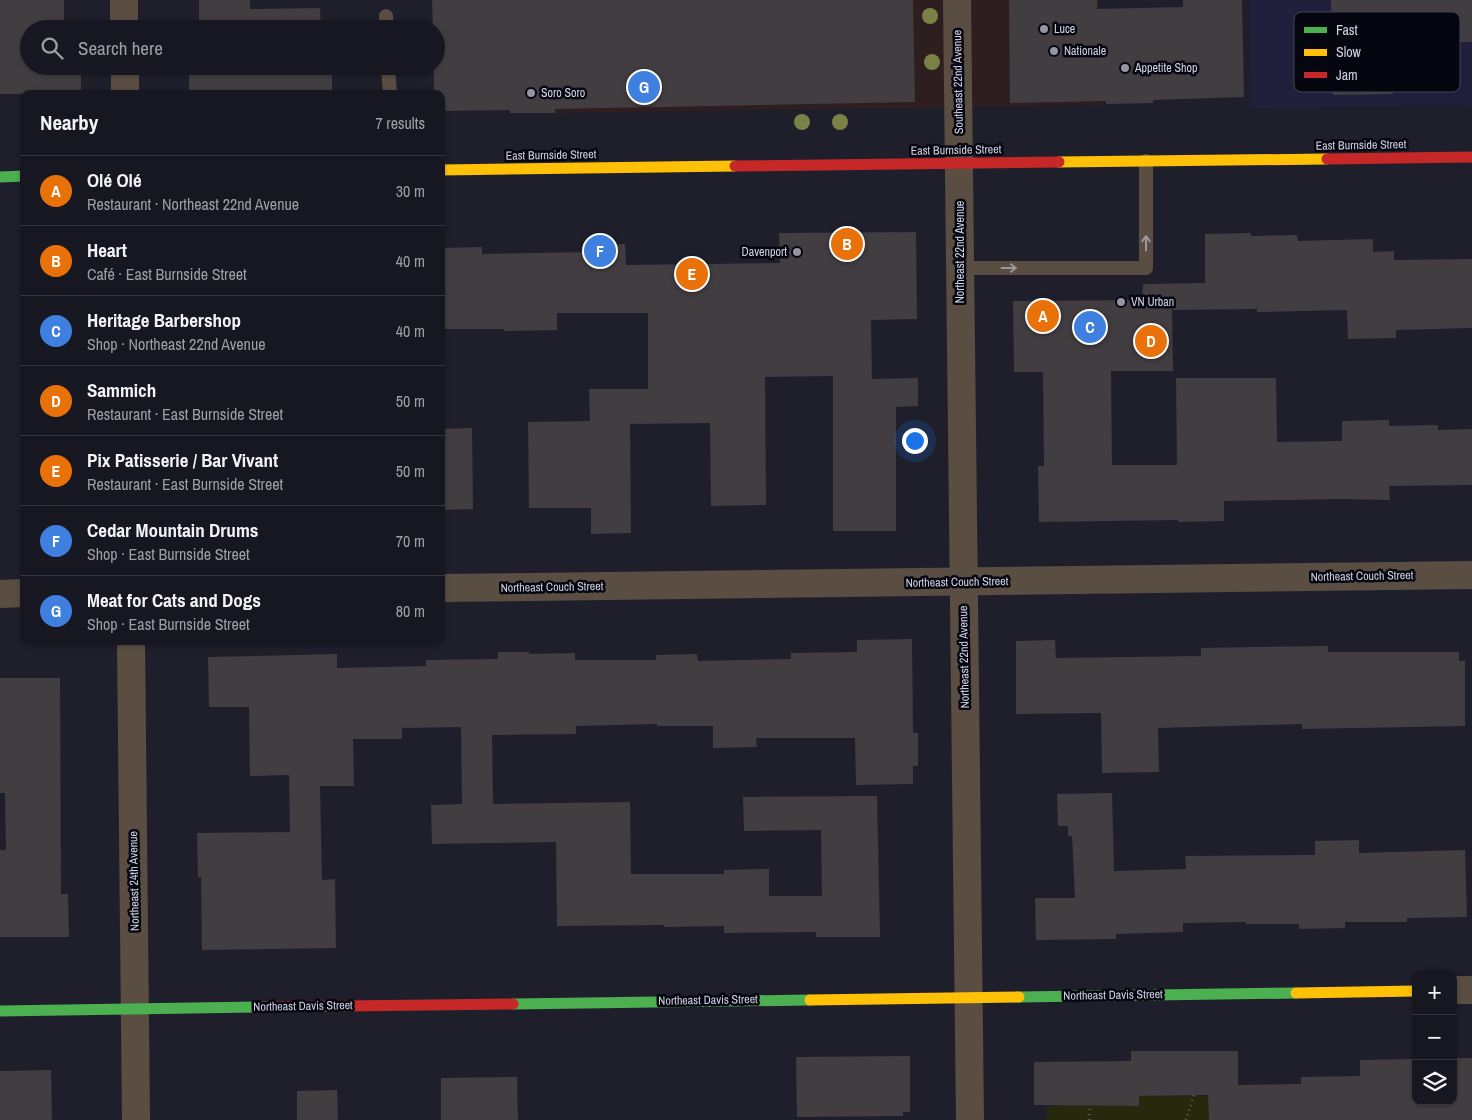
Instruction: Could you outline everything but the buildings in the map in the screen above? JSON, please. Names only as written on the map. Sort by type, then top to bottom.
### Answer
[{"type":"street","points":[[124,0],[124,20]]},
{"type":"street","name":"Southeast 22nd Avenue","points":[[957,0],[960,164]]},
{"type":"street","points":[[125,75],[126,90]]},
{"type":"street","name":"East Burnside Street","points":[[445,170],[1472,157]]},
{"type":"street","name":"Northeast 22nd Avenue","points":[[960,164],[970,1120]]},
{"type":"street","points":[[0,177],[20,176]]},
{"type":"street","name":"Northeast Couch Street","points":[[445,588],[1472,575]]},
{"type":"street","points":[[0,594],[20,593]]},
{"type":"street","name":"Northeast 24th Avenue","points":[[131,645],[136,1120]]},
{"type":"street","points":[[1457,990],[1472,990]]},
{"type":"street","name":"Northeast Davis Street","points":[[0,1010],[1412,991]]},
{"type":"lane","points":[[389,75],[390,90]]},
{"type":"lane","points":[[960,268],[1146,268],[1146,162]]},
{"type":"path","points":[[1186,1120],[1194,1095]]},
{"type":"path","points":[[1089,1120],[1090,1106]]},
{"type":"shaded area","points":[[555,0],[1099,0],[1102,105],[556,113]]},
{"type":"shaded area","points":[[1250,0],[1472,0],[1472,105],[1252,108]]},
{"type":"green space","points":[[1139,1096],[1208,1096],[1209,1120],[1047,1120],[1047,1106],[1138,1106]]},
{"type":"traffic: fast","points":[[0,177],[20,176]]},
{"type":"traffic: fast","points":[[1019,997],[1296,993]]},
{"type":"traffic: fast","points":[[513,1004],[810,1000]]},
{"type":"traffic: fast","points":[[0,1011],[263,1007]]},
{"type":"traffic: slow","points":[[1059,162],[1327,159]]},
{"type":"traffic: slow","points":[[445,170],[735,166]]},
{"type":"traffic: slow","points":[[1296,993],[1412,991]]},
{"type":"traffic: slow","points":[[810,1000],[1019,997]]},
{"type":"traffic: jam","points":[[1327,159],[1472,157]]},
{"type":"traffic: jam","points":[[735,166],[1059,162]]},
{"type":"traffic: jam","points":[[263,1007],[513,1004]]},
{"type":"place","name":"Luce","points":[[1044,29]]},
{"type":"place","name":"Nationale","points":[[1054,51]]},
{"type":"place","name":"Appetite Shop","points":[[1125,68]]},
{"type":"place","name":"Meat for Cats and Dogs","points":[[644,87]]},
{"type":"place","name":"Soro Soro","points":[[531,93]]},
{"type":"place","name":"Heart","points":[[847,244]]},
{"type":"place","name":"Cedar Mountain Drums","points":[[600,251]]},
{"type":"place","name":"Davenport","points":[[797,252]]},
{"type":"place","name":"Pix Patisserie / Bar Vivant","points":[[692,274]]},
{"type":"place","name":"VN Urban","points":[[1121,302]]},
{"type":"place","name":"Olé Olé","points":[[1043,316]]},
{"type":"place","name":"Heritage Barbershop","points":[[1090,327]]},
{"type":"place","name":"Sammich","points":[[1151,341]]}]
